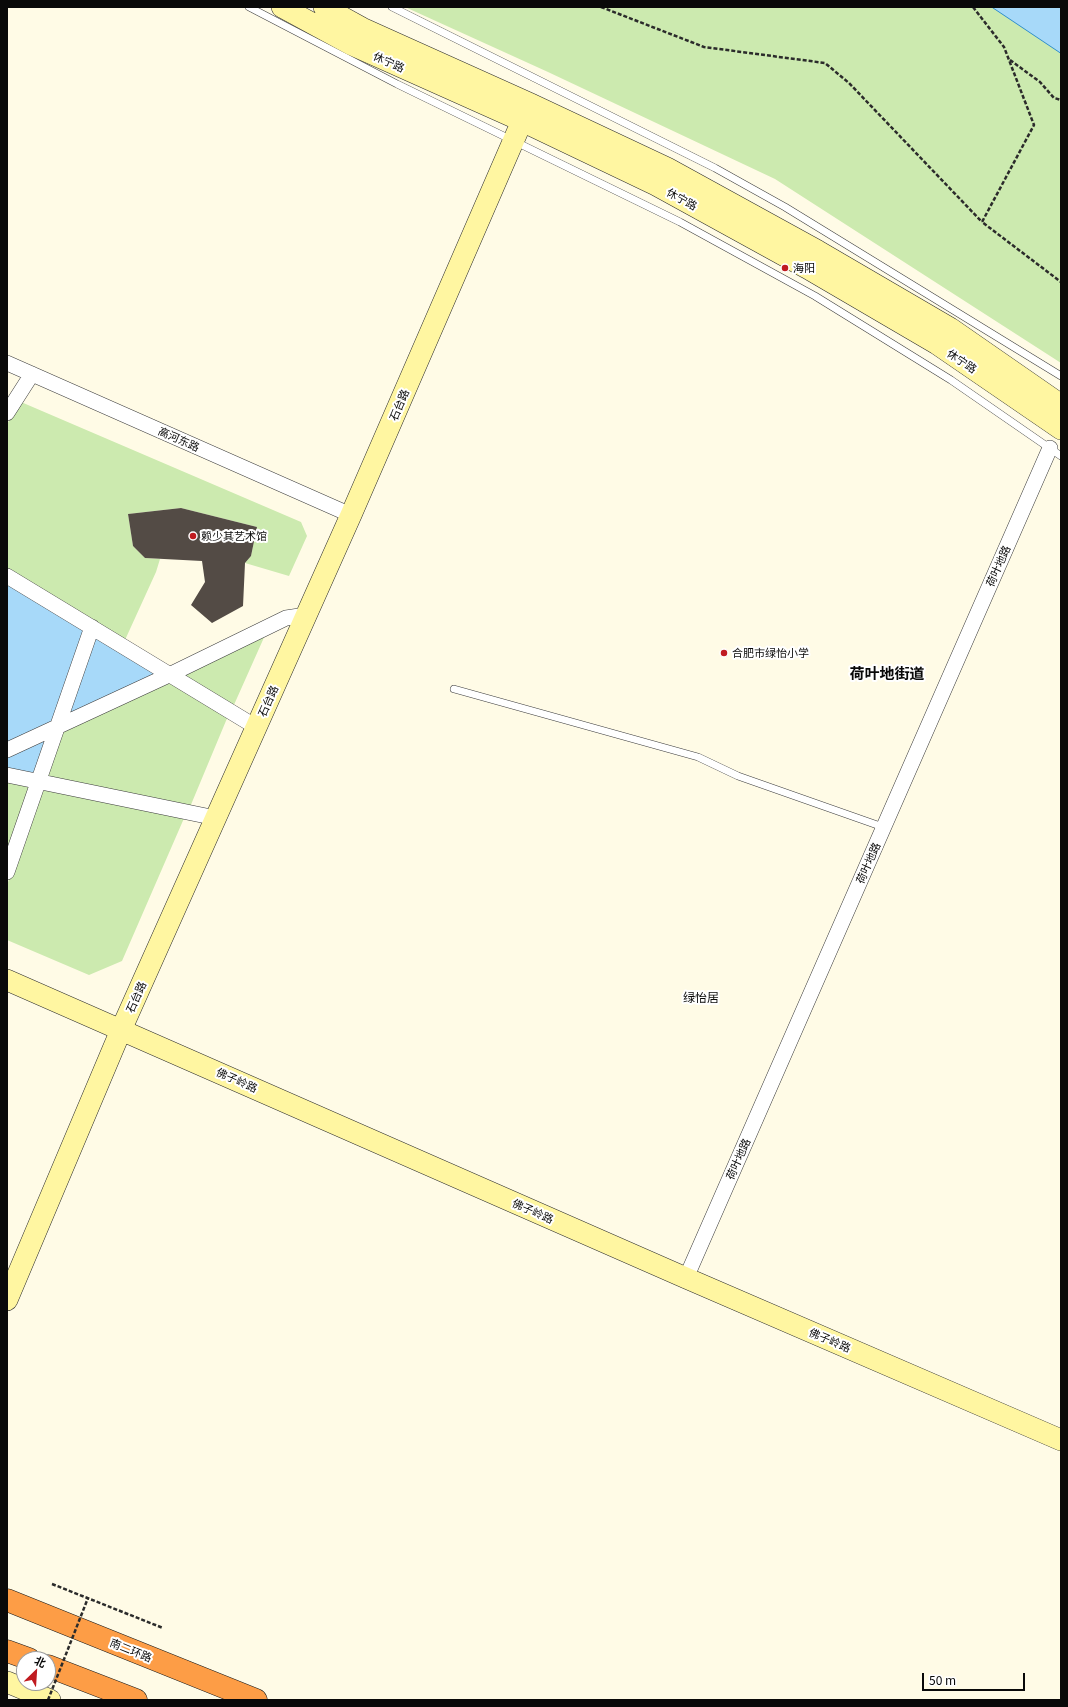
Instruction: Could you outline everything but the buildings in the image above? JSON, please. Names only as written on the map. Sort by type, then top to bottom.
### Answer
[{"type":"highway","name":"南二环路","points":[[7,1600],[256,1700]]},
{"type":"highway","points":[[56,1669],[136,1700]]},
{"type":"street","name":"休宁路","points":[[282,7],[352,45],[667,168],[818,251],[950,328],[1061,405]]},
{"type":"street","name":"休宁路","points":[[324,7],[526,112],[807,268],[937,344],[1061,429]]},
{"type":"street","name":"石台路","points":[[7,1300],[121,1030],[306,615],[526,112]]},
{"type":"street","name":"高河东路","points":[[7,362],[350,515]]},
{"type":"street","points":[[7,413],[32,374]]},
{"type":"street","name":"荷叶地路","points":[[686,1278],[883,827],[1055,452]]},
{"type":"street","points":[[7,576],[256,727]]},
{"type":"street","points":[[7,750],[286,618],[306,615]]},
{"type":"street","points":[[7,872],[92,627]]},
{"type":"street","points":[[7,775],[216,818]]},
{"type":"street","name":"佛子岭路","points":[[7,980],[686,1278],[1061,1440]]},
{"type":"street","points":[[7,1682],[49,1700]]},
{"type":"lane","points":[[249,7],[396,84],[680,222],[815,296],[951,380],[1055,452]]},
{"type":"lane","points":[[392,7],[715,168],[778,203],[1061,376]]},
{"type":"lane","points":[[454,689],[698,757],[738,776],[883,827]]},
{"type":"path","points":[[601,7],[704,47],[825,63],[849,83],[982,222],[1061,282]]},
{"type":"path","points":[[973,7],[1004,47],[1034,125],[982,222]]},
{"type":"path","points":[[1008,60],[1040,82],[1054,98],[1061,100]]},
{"type":"path","points":[[52,1584],[163,1628]]},
{"type":"path","points":[[49,1700],[88,1598]]},
{"type":"green space","points":[[405,7],[1061,7],[1061,363],[775,179],[548,72]]},
{"type":"green space","points":[[21,402],[301,522],[307,536],[289,576],[245,563],[251,556],[257,527],[181,508],[128,514],[133,546],[145,558],[160,559],[156,572],[125,640],[7,569],[7,424]]},
{"type":"green space","points":[[266,633],[233,707],[180,673]]},
{"type":"green space","points":[[167,678],[228,716],[190,807],[44,777],[62,726]]},
{"type":"green space","points":[[7,779],[30,784],[7,851]]},
{"type":"green space","points":[[41,787],[185,816],[122,961],[89,975],[7,940],[7,885]]},
{"type":"water","points":[[992,7],[1061,7],[1061,53]]},
{"type":"water","points":[[7,582],[85,629],[33,776],[7,770]]},
{"type":"water","points":[[95,634],[163,675],[64,721]]},
{"type":"place","name":"海阳","points":[[785,268]]},
{"type":"place","name":"赖少其艺术馆","points":[[193,536]]},
{"type":"place","name":"合肥市绿怡小学","points":[[724,653]]},
{"type":"district","name":"荷叶地街道","points":[[887,673]]},
{"type":"district","name":"绿怡居","points":[[701,997]]}]
